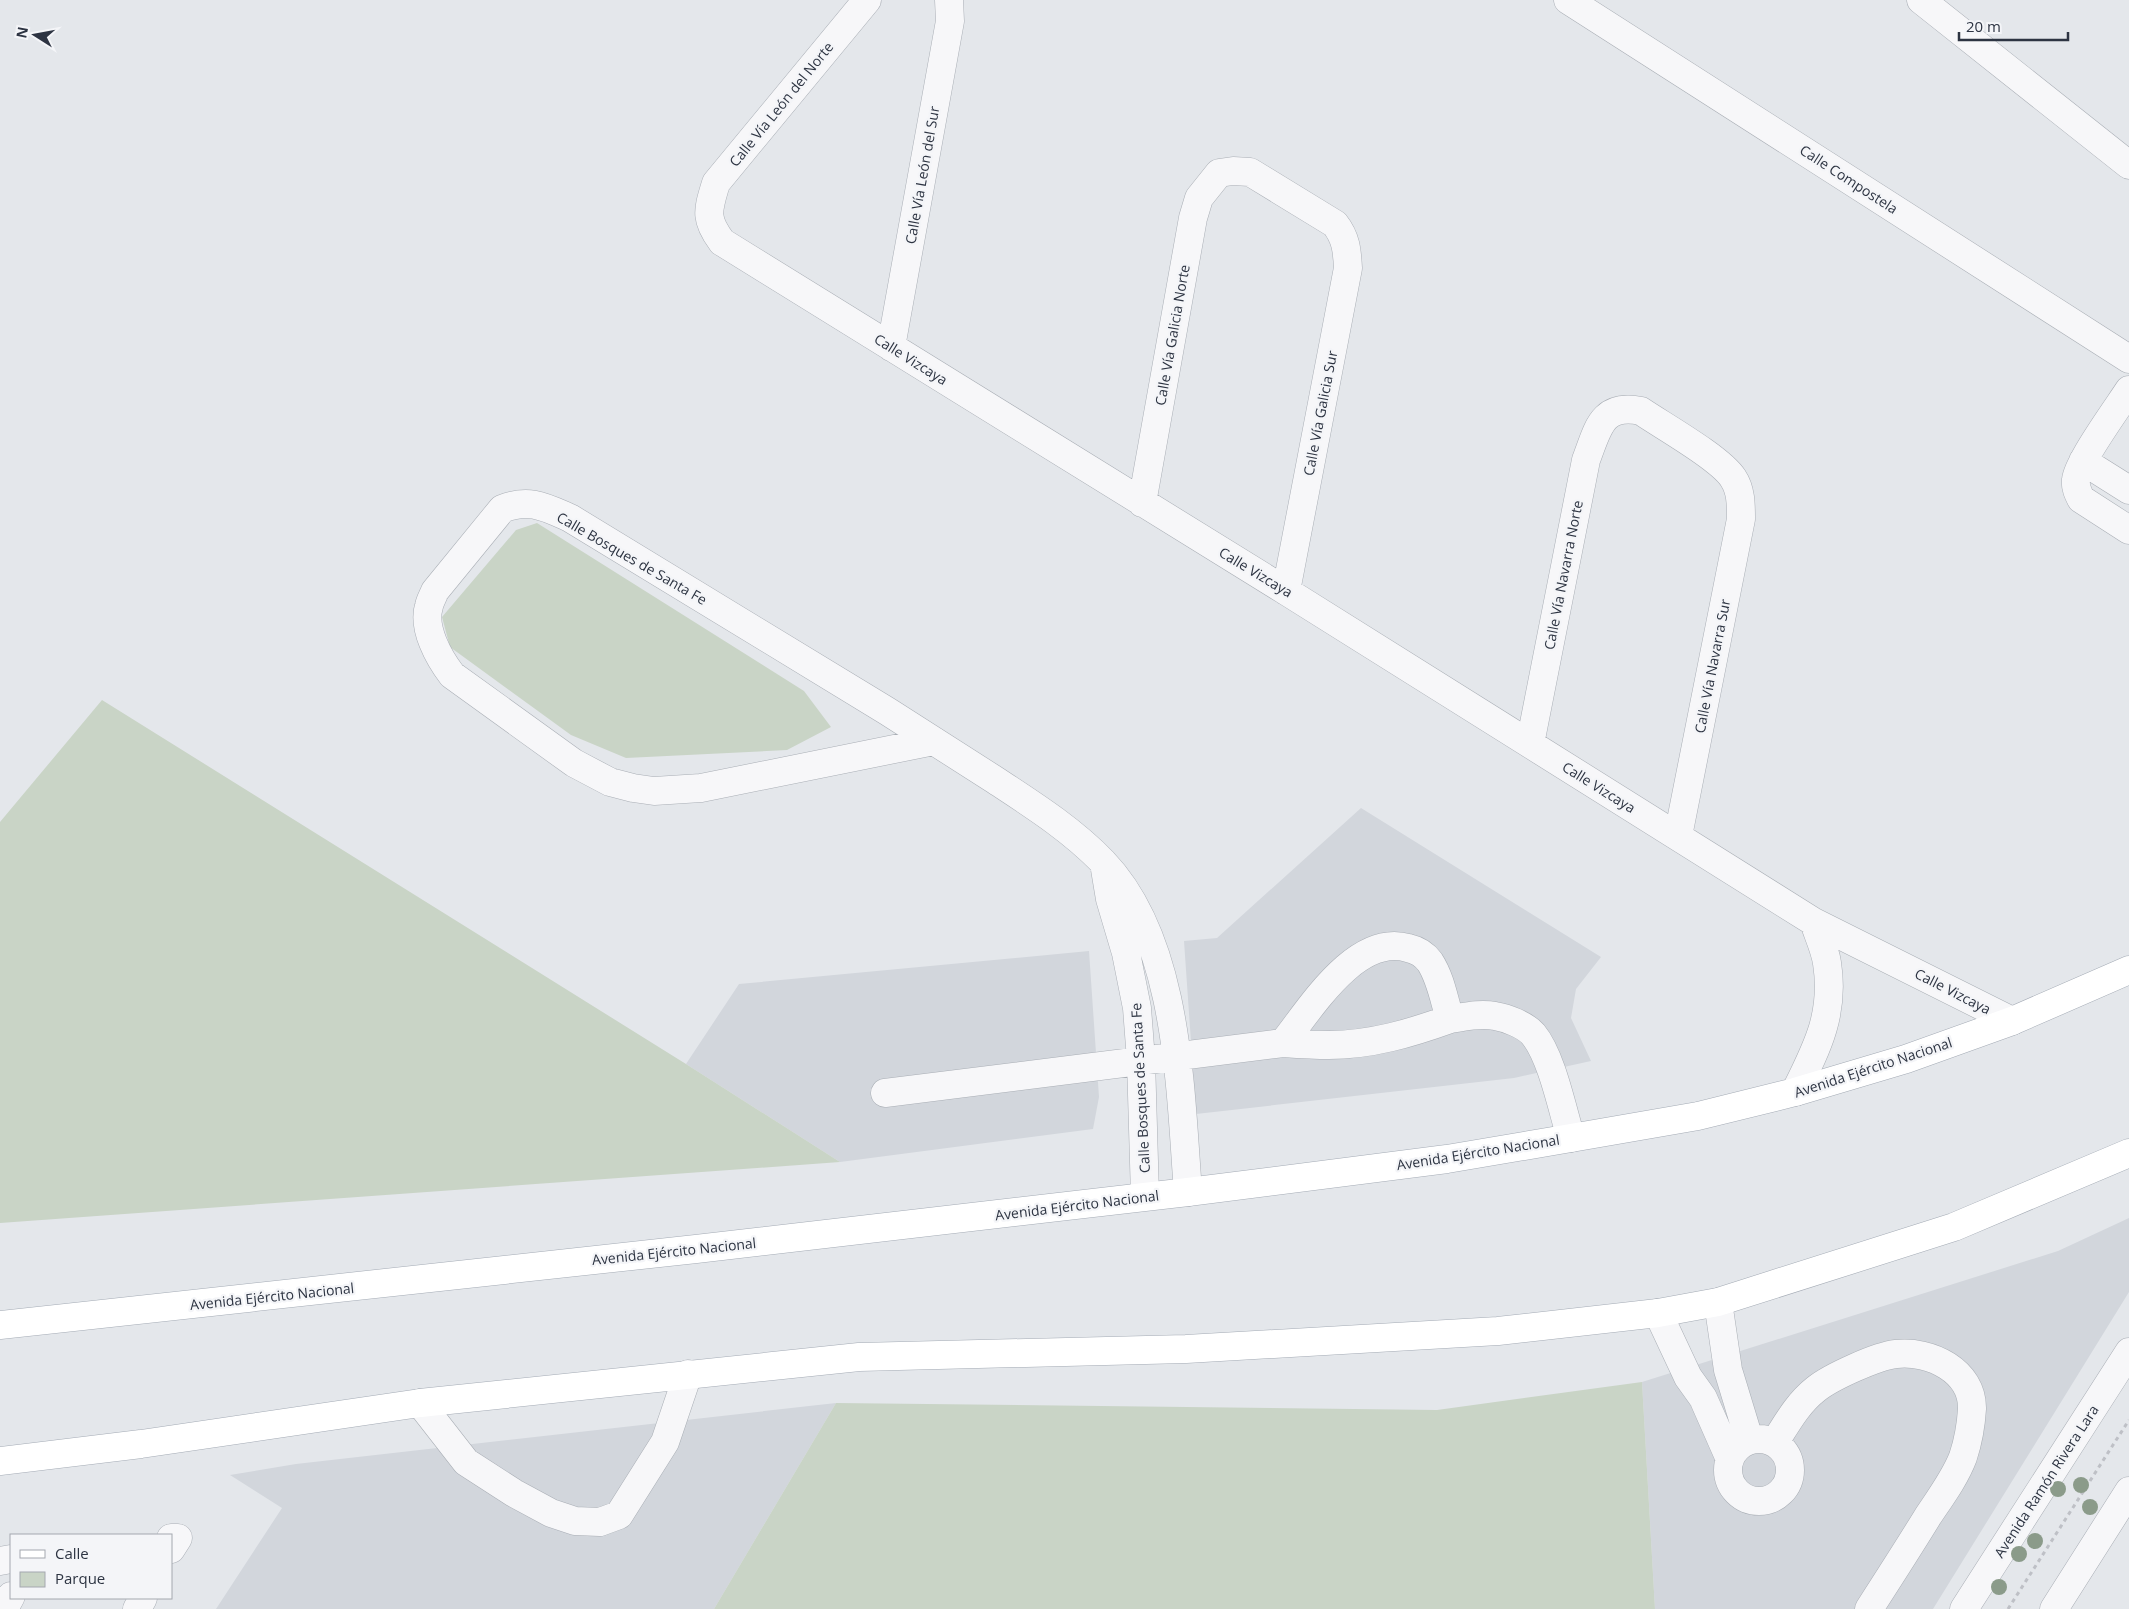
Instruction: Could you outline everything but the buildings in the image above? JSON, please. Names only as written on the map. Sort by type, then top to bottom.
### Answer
[{"type":"main road","name":"Avenida Ejército Nacional","points":[[0,1325],[696,1249],[1188,1192],[1446,1159],[1698,1116],[1795,1092],[1906,1059],[2012,1021],[2129,970]]},
{"type":"main road","points":[[0,1461],[141,1444],[420,1403],[859,1357],[1186,1348],[1498,1331],[1658,1313],[1718,1302],[1954,1227],[2126,1158]]},
{"type":"street","name":"Calle Vía León del Norte","points":[[708,215],[716,183],[867,0]]},
{"type":"street","name":"Calle Compostela","points":[[1568,0],[2129,359]]},
{"type":"street","points":[[1921,0],[2129,166]]},
{"type":"street","name":"Calle Vía León del Sur","points":[[891,347],[950,21],[950,1]]},
{"type":"street","name":"Calle Vía Galicia Sur","points":[[1218,173],[1233,171],[1250,172],[1335,224],[1344,235],[1347,248],[1348,268],[1286,591]]},
{"type":"street","name":"Calle Vía Galicia Norte","points":[[1142,503],[1193,218],[1199,198],[1218,173]]},
{"type":"street","name":"Calle Vizcaya","points":[[708,215],[711,228],[722,242],[1286,591],[1814,922],[2012,1021]]},
{"type":"street","points":[[2129,390],[2084,461],[2076,479],[2076,490],[2081,499],[2129,530]]},
{"type":"street","name":"Calle Vía Navarra Sur","points":[[1611,412],[1627,408],[1641,411],[1719,464],[1733,477],[1740,495],[1741,519],[1678,836]]},
{"type":"street","name":"Calle Vía Navarra Norte","points":[[1530,744],[1586,460],[1599,426],[1611,412]]},
{"type":"street","points":[[2084,461],[2129,490]]},
{"type":"street","name":"Calle Bosques de Santa Fe","points":[[934,741],[701,788],[654,791],[610,782],[574,763],[452,676],[438,656],[429,630],[428,607],[435,591],[502,509],[515,504],[536,505],[570,518],[934,741],[1050,816],[1104,863],[1127,894],[1146,927],[1158,963],[1177,1056],[1188,1192]]},
{"type":"street","name":"Calle Bosques de Santa Fe","points":[[1104,863],[1110,899],[1126,953],[1137,1008],[1141,1060],[1145,1196]]},
{"type":"street","points":[[1795,1092],[1819,1045],[1828,1004],[1827,962],[1814,922]]},
{"type":"street","points":[[1283,1043],[1343,969],[1366,952],[1396,944],[1417,950],[1428,960],[1439,978],[1450,1019]]},
{"type":"street","points":[[885,1093],[1283,1043],[1330,1046],[1364,1043],[1413,1033],[1450,1019],[1495,1016],[1515,1023],[1532,1034],[1547,1060],[1571,1138]]},
{"type":"street","points":[[1718,1302],[1728,1370],[1751,1446]]},
{"type":"street","points":[[1658,1313],[1688,1377],[1703,1398],[1751,1446]]},
{"type":"street","name":"Avenida Ramón Rivera Lara","points":[[1964,1609],[2129,1352]]},
{"type":"street","points":[[1751,1446],[1797,1408],[1817,1388],[1846,1372],[1872,1361],[1896,1354],[1916,1355],[1948,1366],[1963,1377],[1970,1392],[1972,1408],[1969,1436],[1962,1459],[1940,1498],[1869,1609]]},
{"type":"street","points":[[420,1403],[466,1462],[514,1494],[551,1513],[575,1521],[600,1522],[619,1515],[665,1442],[688,1374]]},
{"type":"street","points":[[2054,1609],[2129,1491]]},
{"type":"street","points":[[172,1538],[178,1538],[172,1547]]},
{"type":"street","points":[[4,1609],[10,1598]]},
{"type":"path","points":[[2008,1609],[2129,1420]]},
{"type":"shaded area","points":[[1361,808],[1601,957],[1576,989],[1571,1018],[1591,1061],[1514,1078],[1196,1114],[1184,941],[1217,938]]},
{"type":"shaded area","points":[[1089,951],[1099,1097],[1093,1129],[840,1162],[686,1064],[739,984]]},
{"type":"shaded area","points":[[2129,1218],[2129,1292],[1933,1609],[1655,1609],[1642,1382],[2058,1251]]},
{"type":"shaded area","points":[[836,1403],[714,1609],[216,1609],[282,1508],[230,1475],[296,1464]]},
{"type":"green space","points":[[537,523],[804,691],[831,727],[787,750],[626,758],[571,735],[450,647],[442,617],[516,530]]},
{"type":"green space","points":[[102,700],[840,1162],[0,1223],[0,822]]},
{"type":"green space","points":[[1642,1382],[1655,1609],[714,1609],[836,1403],[1437,1410]]}]
